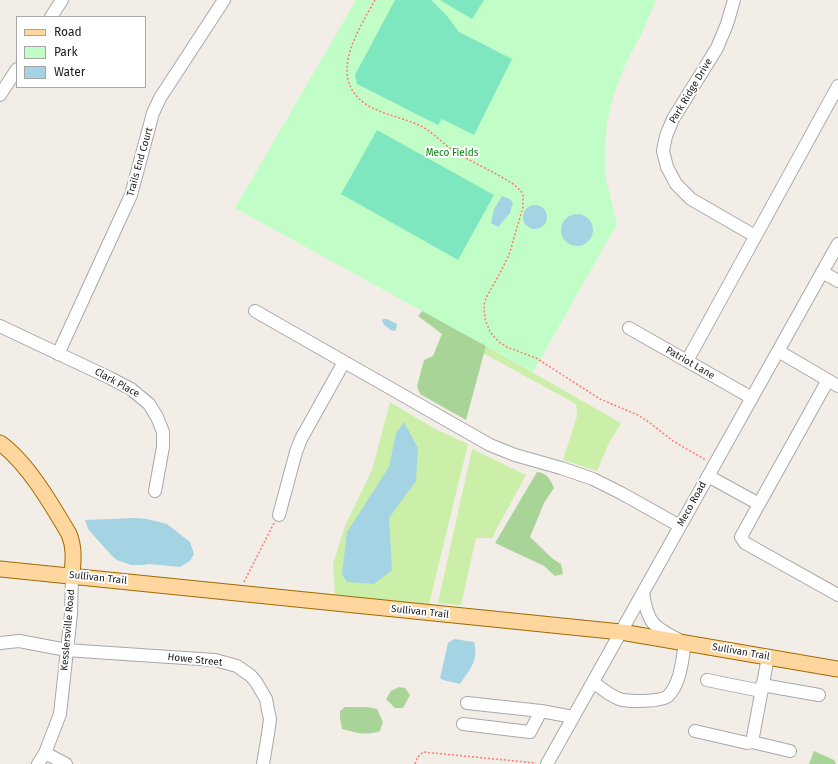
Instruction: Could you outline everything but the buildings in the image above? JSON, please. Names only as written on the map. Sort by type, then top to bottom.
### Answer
[{"type":"main road","name":"Kesslersville Road","points":[[0,443],[13,453],[31,475],[69,534],[74,554],[72,576]]},
{"type":"main road","name":"Sullivan Trail","points":[[0,569],[621,632],[838,669]]},
{"type":"street","points":[[51,16],[62,0]]},
{"type":"street","name":"Trails End Court","points":[[58,354],[131,195],[153,113],[160,98],[224,0]]},
{"type":"street","name":"Park Ridge Drive","points":[[734,0],[728,24],[718,48],[673,119],[666,136],[663,151],[667,167],[676,184],[690,199],[755,236]]},
{"type":"street","points":[[0,95],[16,71]]},
{"type":"street","points":[[687,361],[838,86]]},
{"type":"street","name":"Meco Road","points":[[542,764],[573,717],[593,682],[838,244]]},
{"type":"street","points":[[822,272],[838,281]]},
{"type":"street","points":[[255,311],[490,444],[515,455],[593,479],[680,526]]},
{"type":"street","name":"Clark Place","points":[[0,326],[131,389],[143,398],[153,410],[163,432],[163,447],[155,491]]},
{"type":"street","name":"Patriot Lane","points":[[629,328],[752,398]]},
{"type":"street","points":[[778,352],[833,383],[741,536],[745,543],[838,595]]},
{"type":"street","points":[[279,515],[301,439],[344,362]]},
{"type":"street","points":[[708,476],[759,504]]},
{"type":"street","name":"Kesslersville Road","points":[[38,764],[45,753],[60,714],[71,614],[72,576]]},
{"type":"street","points":[[593,682],[609,694],[620,699],[657,700],[667,697],[673,688],[680,673],[685,643],[660,630],[651,622],[645,609],[643,593]]},
{"type":"street","name":"Howe Street","points":[[0,643],[19,641],[67,650],[215,660],[237,666],[256,682],[266,700],[270,720],[264,764]]},
{"type":"street","points":[[752,742],[768,657]]},
{"type":"street","points":[[707,680],[819,695]]},
{"type":"street","points":[[467,703],[541,711],[573,717]]},
{"type":"street","points":[[463,724],[530,732],[541,711]]},
{"type":"street","points":[[695,731],[790,751]]},
{"type":"street","points":[[45,753],[66,764]]},
{"type":"path","points":[[375,0],[357,33],[348,59],[347,66],[349,81],[355,94],[364,102],[375,108],[409,121],[429,131],[456,152],[513,184],[521,191],[523,195],[523,207],[510,249],[484,305],[485,319],[490,332],[499,342],[507,347],[536,358],[600,399],[638,415],[672,441],[714,465]]},
{"type":"path","points":[[239,593],[279,515]]},
{"type":"path","points":[[415,764],[417,758],[424,752],[542,764]]},
{"type":"green space","name":"Meco Fields","points":[[356,0],[656,0],[643,31],[626,63],[614,94],[607,122],[605,174],[617,224],[533,372],[235,208]]},
{"type":"green space","points":[[395,0],[431,0],[447,16],[459,32],[512,59],[474,135],[442,119],[438,125],[357,84],[355,75]]},
{"type":"green space","points":[[440,0],[484,0],[472,19]]},
{"type":"green space","points":[[377,130],[494,195],[458,260],[341,194]]},
{"type":"green space","points":[[429,303],[487,342],[466,420],[420,394],[417,386],[424,360],[433,356],[442,334],[418,316]]},
{"type":"green space","points":[[486,346],[621,423],[609,443],[597,471],[563,460],[577,416],[576,404],[483,353]]},
{"type":"green space","points":[[390,402],[435,429],[468,444],[429,604],[335,596],[333,564],[345,526],[372,470]]},
{"type":"green space","points":[[472,449],[526,475],[493,538],[476,538],[461,605],[438,603]]},
{"type":"green space","points":[[537,472],[548,477],[554,488],[544,503],[530,537],[553,559],[561,564],[563,574],[555,576],[544,566],[495,543]]},
{"type":"green space","points":[[399,687],[405,688],[410,695],[403,708],[395,708],[386,699],[391,691]]},
{"type":"green space","points":[[345,707],[367,707],[377,709],[383,722],[380,731],[366,734],[342,729],[340,711]]},
{"type":"green space","points":[[814,751],[834,760],[836,764],[809,764]]},
{"type":"water","points":[[502,196],[510,199],[513,203],[510,213],[498,227],[491,223],[494,209]]},
{"type":"water","points":[[535,205],[543,209],[547,217],[543,225],[535,229],[527,225],[523,217],[527,209]]},
{"type":"water","points":[[577,214],[588,219],[593,230],[588,241],[577,246],[566,241],[561,230],[566,219]]},
{"type":"water","points":[[383,319],[387,319],[397,324],[396,330],[392,331],[384,325],[382,321]]},
{"type":"water","points":[[404,422],[418,448],[416,481],[389,518],[392,570],[374,584],[347,582],[342,574],[347,532],[389,467],[396,433]]},
{"type":"water","points":[[134,518],[147,519],[167,524],[190,542],[194,554],[190,561],[180,567],[149,564],[131,565],[117,560],[88,529],[85,520]]},
{"type":"water","points":[[454,639],[474,642],[475,649],[473,664],[460,684],[440,678],[448,643]]}]
